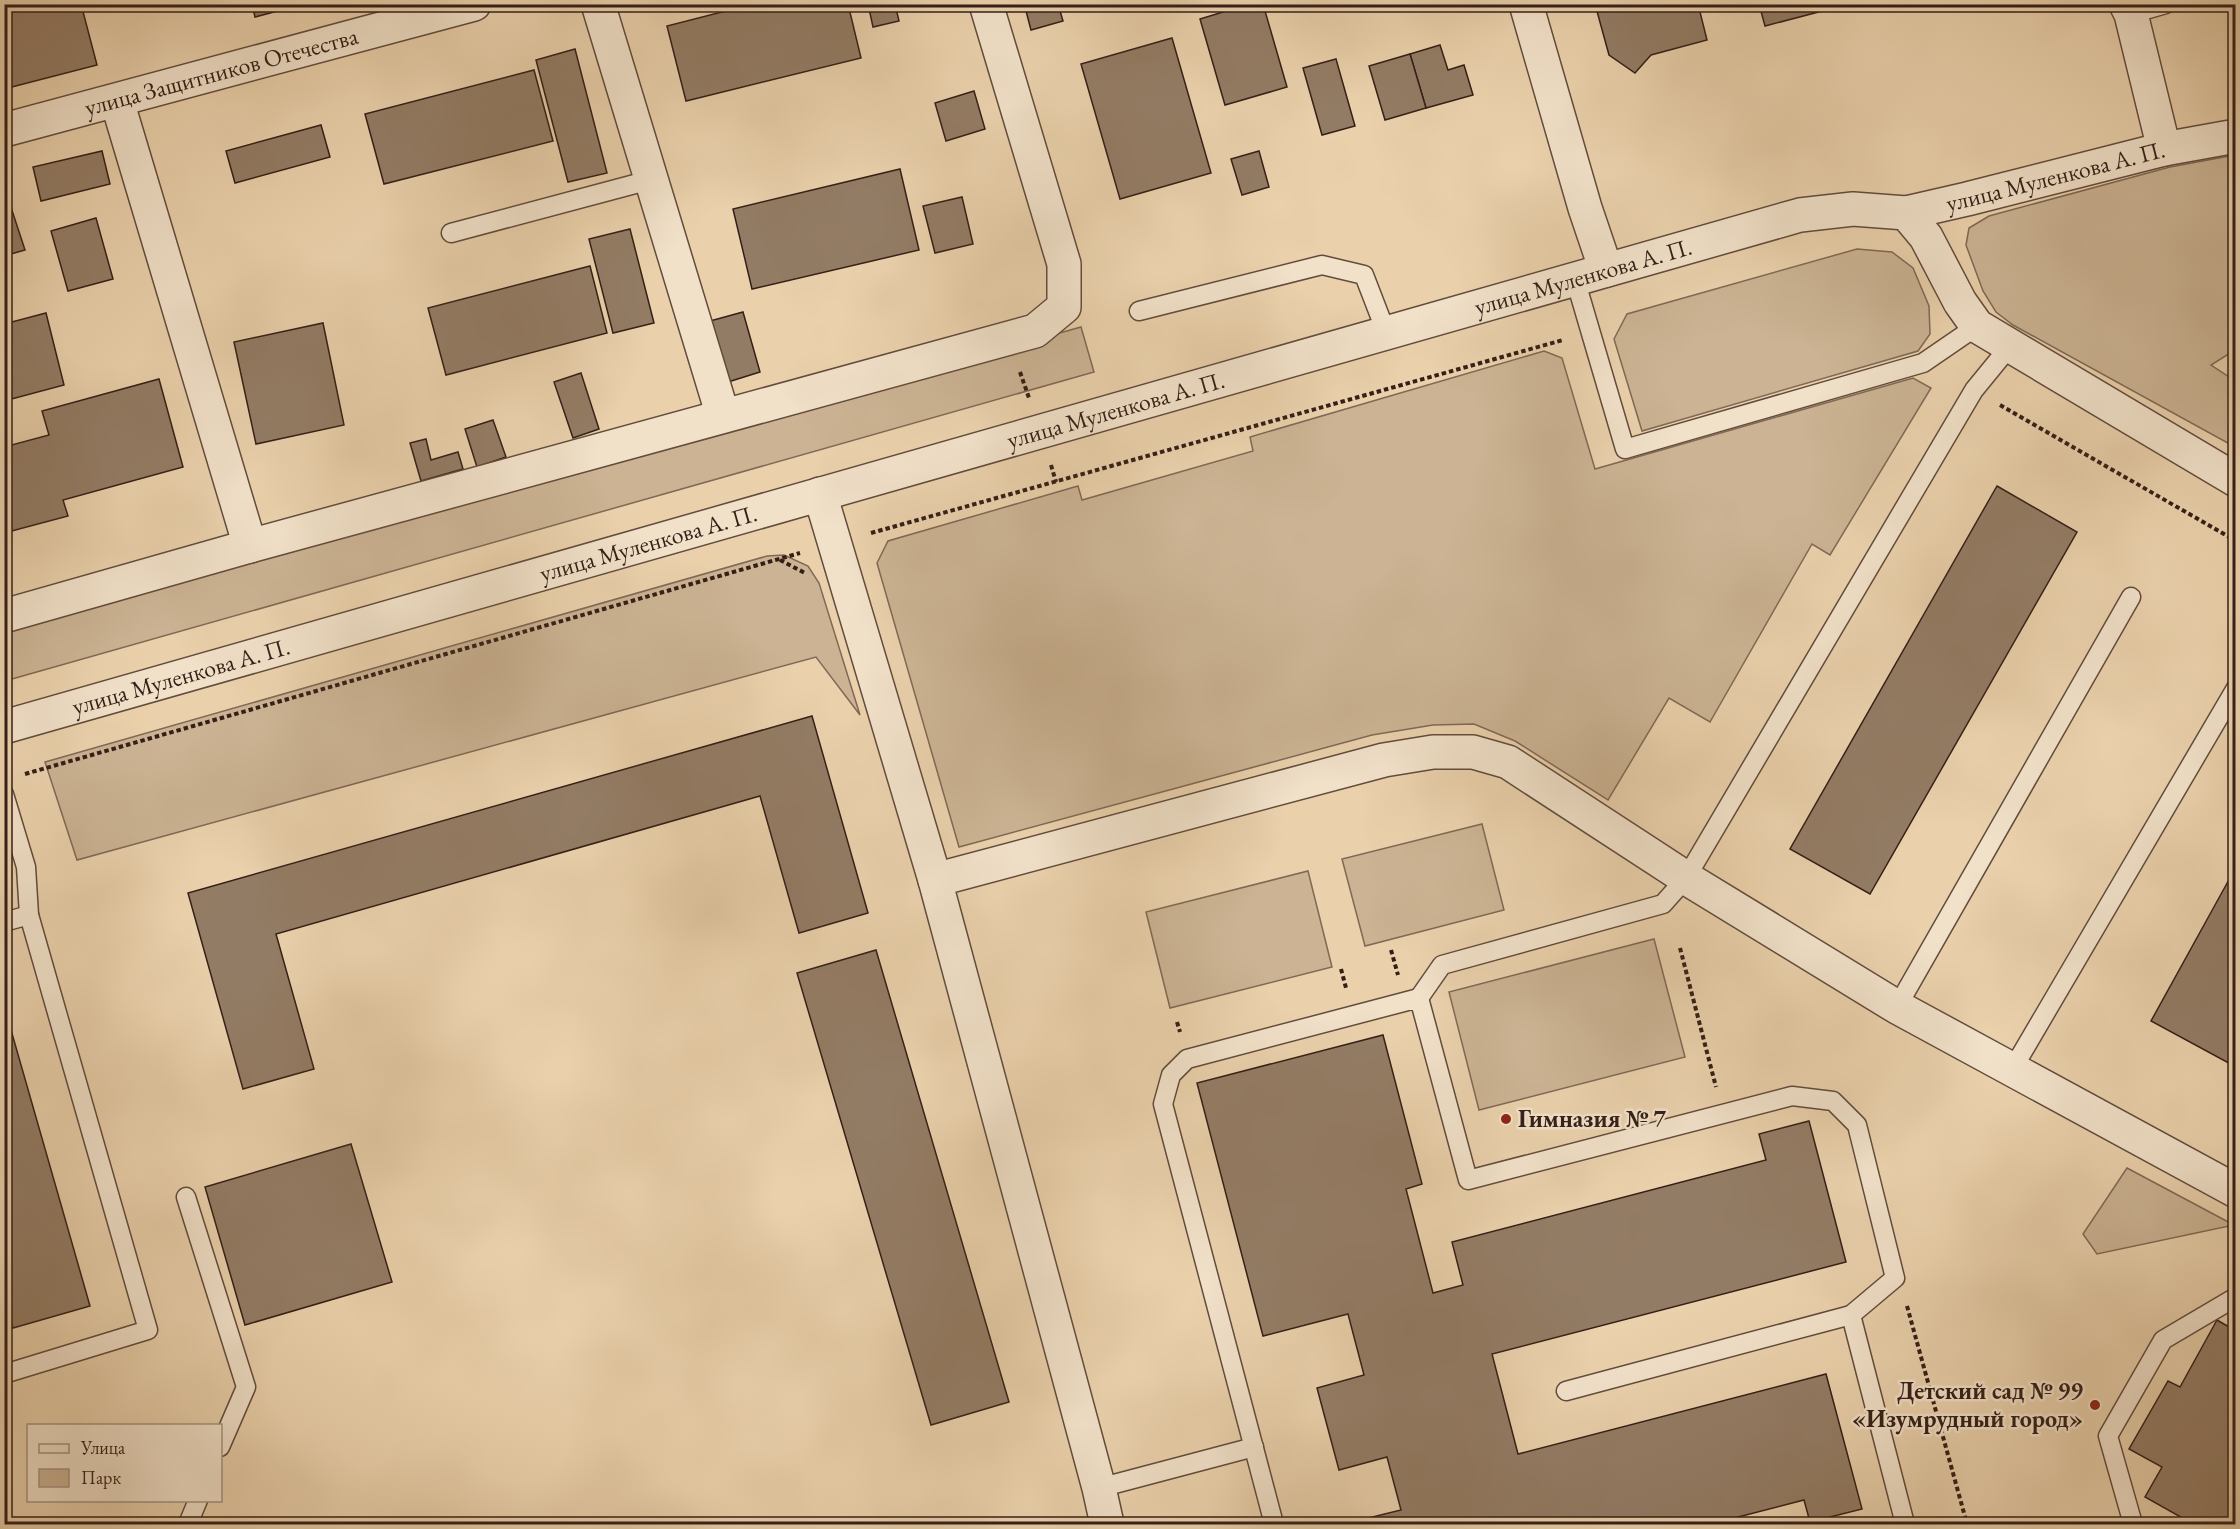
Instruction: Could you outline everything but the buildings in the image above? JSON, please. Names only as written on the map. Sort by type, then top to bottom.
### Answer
[{"type":"street","name":"улица Защитников Отечества","points":[[4,130],[474,4]]},
{"type":"street","points":[[598,4],[723,416]]},
{"type":"street","points":[[4,616],[1035,330],[1064,307],[1064,264],[986,4]]},
{"type":"street","points":[[1526,4],[1585,208],[1606,270]]},
{"type":"street","points":[[2129,9],[2164,149]]},
{"type":"street","points":[[117,101],[250,546]]},
{"type":"street","name":"улица Муленкова А. П.","points":[[4,727],[1800,214],[1853,209],[1906,213],[1967,200],[2164,149],[2235,136]]},
{"type":"street","points":[[1906,213],[1926,237],[1960,302],[1977,326],[2235,480]]},
{"type":"street","points":[[820,494],[935,880],[1107,1524]]},
{"type":"street","points":[[935,880],[1384,760],[1433,752],[1473,752],[1508,762],[1686,878],[1897,1007],[2235,1191]]},
{"type":"lane","points":[[2129,9],[2166,4]]},
{"type":"lane","points":[[451,233],[650,180]]},
{"type":"lane","points":[[1139,311],[1322,265],[1364,275],[1386,333]]},
{"type":"lane","points":[[1575,279],[1625,449],[1923,363],[1977,326]]},
{"type":"lane","points":[[1274,1524],[1163,1104],[1171,1075],[1187,1059],[1419,998],[1442,965],[1663,904],[1686,878],[1974,390],[2010,346]]},
{"type":"lane","points":[[1897,1007],[2131,597]]},
{"type":"lane","points":[[2012,1070],[2235,688]]},
{"type":"lane","points":[[4,794],[26,867],[29,915],[148,1330],[4,1374]]},
{"type":"lane","points":[[4,922],[29,915]]},
{"type":"lane","points":[[1419,998],[1468,1180],[1792,1096],[1833,1101],[1857,1125],[1895,1278],[1851,1315],[1566,1391]]},
{"type":"lane","points":[[186,1197],[246,1387],[222,1443]]},
{"type":"lane","points":[[2133,1524],[2108,1436],[2163,1340],[2235,1297]]},
{"type":"lane","points":[[1851,1315],[1905,1524],[1902,1524]]},
{"type":"lane","points":[[1099,1488],[1254,1447]]},
{"type":"lane","points":[[188,1524],[197,1502]]},
{"type":"path","points":[[1974,390],[2235,542]]},
{"type":"path","points":[[1680,948],[1724,1113]]},
{"type":"path","points":[[1895,1278],[1908,1310],[1967,1524]]},
{"type":"green space","points":[[2235,155],[2235,350],[2211,365],[2235,381],[2235,447],[2013,325],[1996,312],[1983,291],[1966,245],[1969,228],[1989,216],[2170,167]]},
{"type":"green space","points":[[1857,249],[1892,252],[1913,268],[1929,306],[1930,334],[1918,351],[1642,431],[1614,339],[1627,314]]},
{"type":"green space","points":[[1081,327],[1094,372],[5,681],[5,630]]},
{"type":"green space","points":[[1544,351],[1562,358],[1595,469],[1913,378],[1931,388],[1830,555],[1812,544],[1710,722],[1669,698],[1608,800],[1515,741],[1474,724],[1433,725],[1372,735],[959,847],[877,563],[888,541],[1078,486],[1082,500],[1253,451],[1250,437]]},
{"type":"green space","points":[[784,555],[808,566],[819,583],[860,715],[816,657],[77,860],[45,762],[767,556]]},
{"type":"green space","points":[[1482,824],[1504,910],[1365,946],[1342,859]]},
{"type":"green space","points":[[1308,871],[1332,967],[1170,1008],[1146,912]]},
{"type":"green space","points":[[1654,939],[1685,1057],[1479,1110],[1449,992]]},
{"type":"green space","points":[[2127,1168],[2234,1225],[2097,1254],[2083,1234]]},
{"type":"place","name":"Гимназия № 7","points":[[1506,1119]]},
{"type":"place","name":"Детский сад № 99 «Изумрудный город»","points":[[2095,1405]]}]
